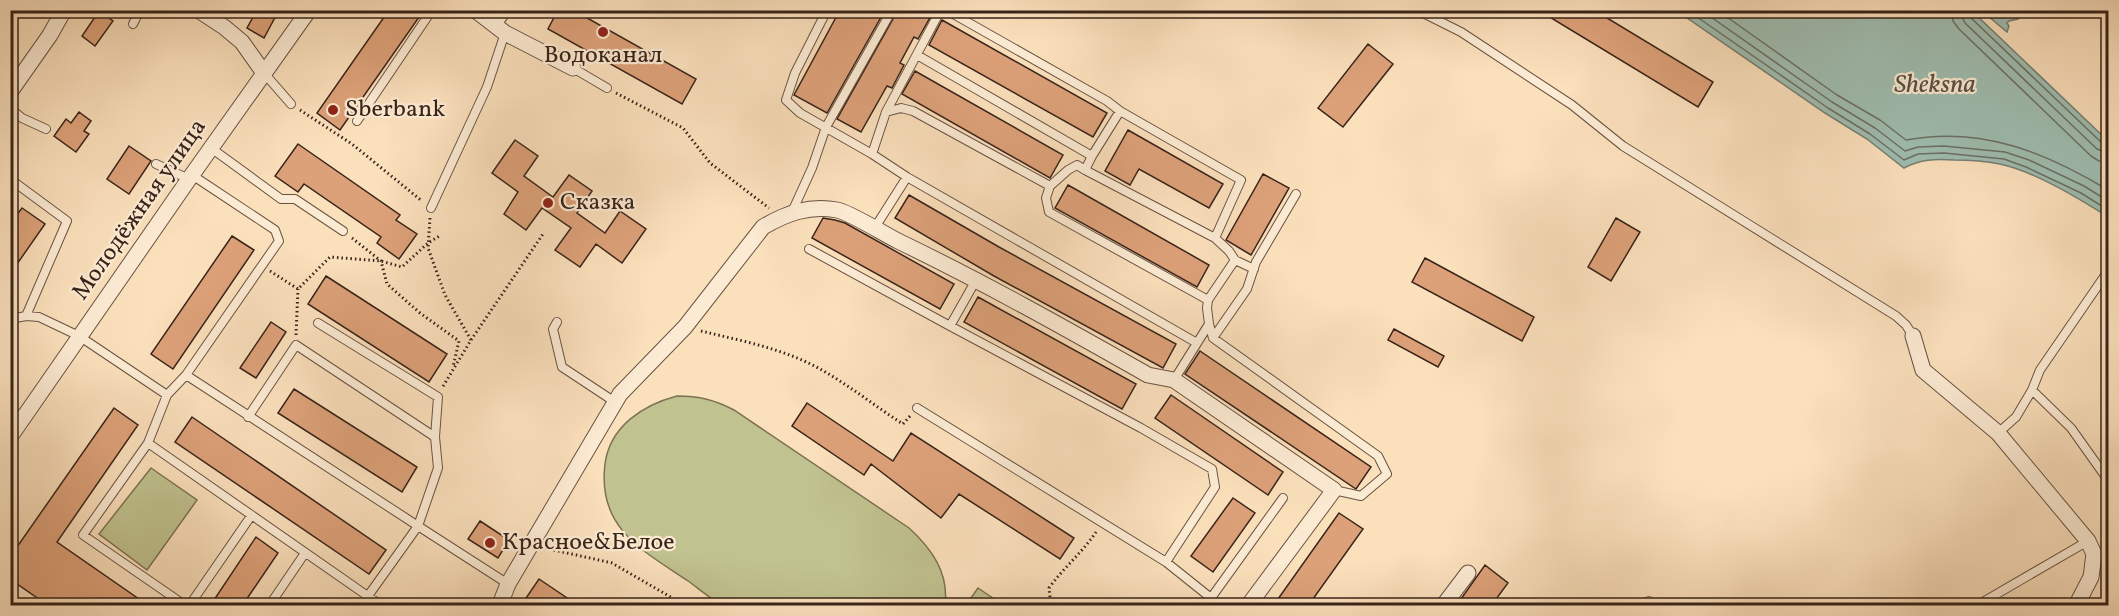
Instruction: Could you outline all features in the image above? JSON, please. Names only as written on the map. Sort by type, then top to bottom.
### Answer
[{"type":"street","points":[[10,92],[50,36],[64,10]]},
{"type":"street","points":[[198,10],[242,42],[264,73]]},
{"type":"street","name":"Молодёжная улица","points":[[10,437],[309,10]]},
{"type":"street","points":[[475,10],[501,29],[573,68]]},
{"type":"street","points":[[501,604],[508,584],[620,394],[685,327],[763,227],[786,215],[811,207],[840,210],[976,279],[1148,375],[1174,380],[1334,490],[1248,606]]},
{"type":"street","points":[[1912,336],[1923,370],[1998,433],[2088,541],[2094,554],[2091,577],[2076,606]]},
{"type":"street","points":[[1443,606],[1468,573]]},
{"type":"lane","points":[[133,24],[140,10]]},
{"type":"lane","points":[[357,121],[432,10]]},
{"type":"lane","points":[[431,208],[488,87],[501,29],[508,10]]},
{"type":"lane","points":[[827,10],[795,73],[786,100],[800,113],[872,154],[906,177],[1197,343]]},
{"type":"lane","points":[[786,215],[812,168],[826,127],[892,10]]},
{"type":"lane","points":[[1417,10],[1461,32],[1572,105],[1623,146],[1896,316],[1906,325],[1912,336]]},
{"type":"lane","points":[[872,154],[886,112],[939,13],[948,12],[1107,101],[1120,111],[1241,180],[1215,238]]},
{"type":"lane","points":[[917,56],[1092,156]]},
{"type":"lane","points":[[573,68],[607,88]]},
{"type":"lane","points":[[264,73],[291,104]]},
{"type":"lane","points":[[10,108],[22,118],[46,129]]},
{"type":"lane","points":[[886,112],[901,108],[913,111],[1050,186]]},
{"type":"lane","points":[[1085,170],[1120,111]]},
{"type":"lane","points":[[211,148],[281,199],[295,199],[344,231]]},
{"type":"lane","points":[[156,164],[190,177],[275,230],[279,240],[186,375],[167,395],[148,443],[83,535],[188,606],[251,516]]},
{"type":"lane","points":[[1208,300],[1049,212],[1046,198],[1050,186],[1077,165],[1215,238],[1235,260],[1254,269]]},
{"type":"lane","points":[[874,229],[906,177]]},
{"type":"lane","points":[[10,179],[67,221],[26,316]]},
{"type":"lane","points":[[1213,338],[1247,288],[1254,269],[1296,194]]},
{"type":"lane","points":[[809,249],[1141,428],[1212,469],[1215,487],[1166,562]]},
{"type":"lane","points":[[1235,260],[1208,300],[1209,324],[1213,338],[1378,456],[1387,474],[1361,496],[1334,490]]},
{"type":"lane","points":[[1998,433],[2016,417],[2032,390],[2040,370],[2109,271]]},
{"type":"lane","points":[[950,326],[976,279]]},
{"type":"lane","points":[[10,319],[26,316],[39,317],[79,336],[167,395]]},
{"type":"lane","points":[[557,322],[553,329],[562,368],[615,402]]},
{"type":"lane","points":[[318,323],[438,397],[435,437],[438,468],[418,526],[368,596]]},
{"type":"lane","points":[[1174,380],[1209,324]]},
{"type":"lane","points":[[248,417],[296,345],[435,437]]},
{"type":"lane","points":[[186,375],[508,584]]},
{"type":"lane","points":[[2032,390],[2071,428],[2109,480]]},
{"type":"lane","points":[[917,408],[1166,562],[1211,597],[1216,606]]},
{"type":"lane","points":[[148,443],[382,606]]},
{"type":"lane","points":[[1211,597],[1283,498]]},
{"type":"lane","points":[[1976,606],[2088,541]]},
{"type":"lane","points":[[269,606],[305,553]]},
{"type":"lane","points":[[1637,606],[1649,601]]},
{"type":"path","points":[[607,88],[683,128],[710,163],[786,215]]},
{"type":"path","points":[[291,104],[352,144],[431,208],[428,248],[445,295],[471,340]]},
{"type":"path","points":[[344,231],[381,261],[387,284],[420,314],[459,340],[452,369]]},
{"type":"path","points":[[438,397],[452,369],[543,234]]},
{"type":"path","points":[[296,345],[298,289],[330,257],[381,261],[402,267],[428,243],[441,235]]},
{"type":"path","points":[[262,267],[298,289]]},
{"type":"path","points":[[685,327],[779,351],[803,360],[903,424],[917,408]]},
{"type":"path","points":[[1051,606],[1049,588],[1064,567],[1084,549],[1102,522]]},
{"type":"path","points":[[532,545],[612,563],[686,606]]},
{"type":"green space","points":[[677,396],[707,399],[734,410],[909,528],[925,544],[937,562],[944,582],[945,605],[726,606],[654,559],[626,535],[616,521],[608,505],[604,486],[605,464],[614,439],[630,419],[652,405]]},
{"type":"green space","points":[[151,468],[197,500],[147,570],[99,534]]},
{"type":"green space","points":[[978,588],[1003,605],[966,605]]},
{"type":"water","name":"Sheksna","points":[[1677,11],[1972,11],[2108,141],[2108,217],[2041,179],[2000,164],[1971,160],[1934,160],[1922,161],[1904,168],[1867,139],[1825,113]]},
{"type":"water","name":"Sheksna","points":[[1982,11],[2022,11],[2018,19],[2007,23],[2009,26],[2007,32]]},
{"type":"building","points":[[257,10],[279,10],[264,38],[247,28]]},
{"type":"building","points":[[389,10],[424,10],[340,130],[317,113]]},
{"type":"building","points":[[558,10],[573,10],[696,79],[682,104],[548,29]]},
{"type":"building","points":[[840,10],[885,10],[827,113],[794,95]]},
{"type":"building","points":[[898,10],[925,10],[932,14],[918,39],[914,37],[900,63],[904,65],[892,88],[887,86],[861,132],[837,119]]},
{"type":"building","points":[[1538,10],[1594,10],[1713,82],[1698,107]]},
{"type":"building","points":[[99,11],[113,21],[95,46],[82,36]]},
{"type":"building","points":[[942,20],[1107,113],[1093,137],[929,45]]},
{"type":"building","points":[[1368,44],[1393,64],[1343,127],[1318,108]]},
{"type":"building","points":[[915,71],[1063,155],[1050,178],[902,94]]},
{"type":"building","points":[[79,112],[91,121],[84,131],[89,134],[76,152],[54,136],[66,119],[71,123]]},
{"type":"building","points":[[1128,130],[1223,184],[1209,208],[1139,169],[1130,185],[1105,171]]},
{"type":"building","name":"Сказка","points":[[515,140],[538,156],[524,176],[553,197],[569,175],[592,191],[577,213],[605,233],[620,211],[646,229],[622,263],[596,244],[580,267],[555,250],[571,228],[542,208],[526,230],[504,214],[518,192],[492,173]]},
{"type":"building","points":[[298,144],[400,215],[396,220],[417,234],[399,259],[377,243],[381,237],[304,184],[298,192],[275,176]]},
{"type":"building","points":[[129,146],[151,161],[129,194],[107,179]]},
{"type":"building","points":[[1263,174],[1289,188],[1251,255],[1226,240]]},
{"type":"building","points":[[1068,185],[1209,265],[1197,287],[1055,208]]},
{"type":"building","points":[[909,195],[1176,344],[1163,368],[994,276],[895,218]]},
{"type":"building","points":[[22,208],[45,224],[10,274],[10,224]]},
{"type":"building","points":[[823,218],[845,223],[954,284],[940,309],[812,238]]},
{"type":"building","points":[[1616,218],[1640,232],[1611,281],[1588,267]]},
{"type":"building","points":[[232,236],[254,250],[173,369],[151,354]]},
{"type":"building","points":[[1425,258],[1534,317],[1522,341],[1412,282]]},
{"type":"building","points":[[326,276],[447,354],[429,382],[308,304]]},
{"type":"building","points":[[978,297],[1136,384],[1122,409],[964,322]]},
{"type":"building","points":[[271,322],[286,332],[256,378],[240,368]]},
{"type":"building","points":[[1394,329],[1444,356],[1438,367],[1388,340]]},
{"type":"building","points":[[1200,351],[1371,467],[1356,489],[1185,374]]},
{"type":"building","points":[[294,389],[417,467],[402,492],[278,413]]},
{"type":"building","points":[[1171,395],[1283,472],[1268,495],[1155,418]]},
{"type":"building","points":[[807,403],[893,461],[911,433],[1074,538],[1060,559],[959,494],[941,518],[871,464],[864,475],[792,426]]},
{"type":"building","points":[[114,408],[138,425],[57,542],[149,606],[49,606],[10,579],[10,557]]},
{"type":"building","points":[[192,417],[386,550],[369,574],[175,442]]},
{"type":"building","points":[[1233,498],[1255,513],[1213,572],[1191,556]]},
{"type":"building","points":[[1339,513],[1363,529],[1308,606],[1273,606]]},
{"type":"building","points":[[480,521],[509,540],[498,558],[468,539]]},
{"type":"building","points":[[256,537],[278,553],[242,606],[210,606]]},
{"type":"building","points":[[1485,565],[1508,583],[1491,606],[1456,606]]},
{"type":"building","points":[[539,579],[579,606],[531,606],[524,601]]},
{"type":"place","name":"Водоканал","points":[[603,32]]},
{"type":"place","name":"Sberbank","points":[[333,110]]},
{"type":"place","name":"Сказка","points":[[548,203]]},
{"type":"place","name":"Красное&Белое","points":[[490,543]]}]
